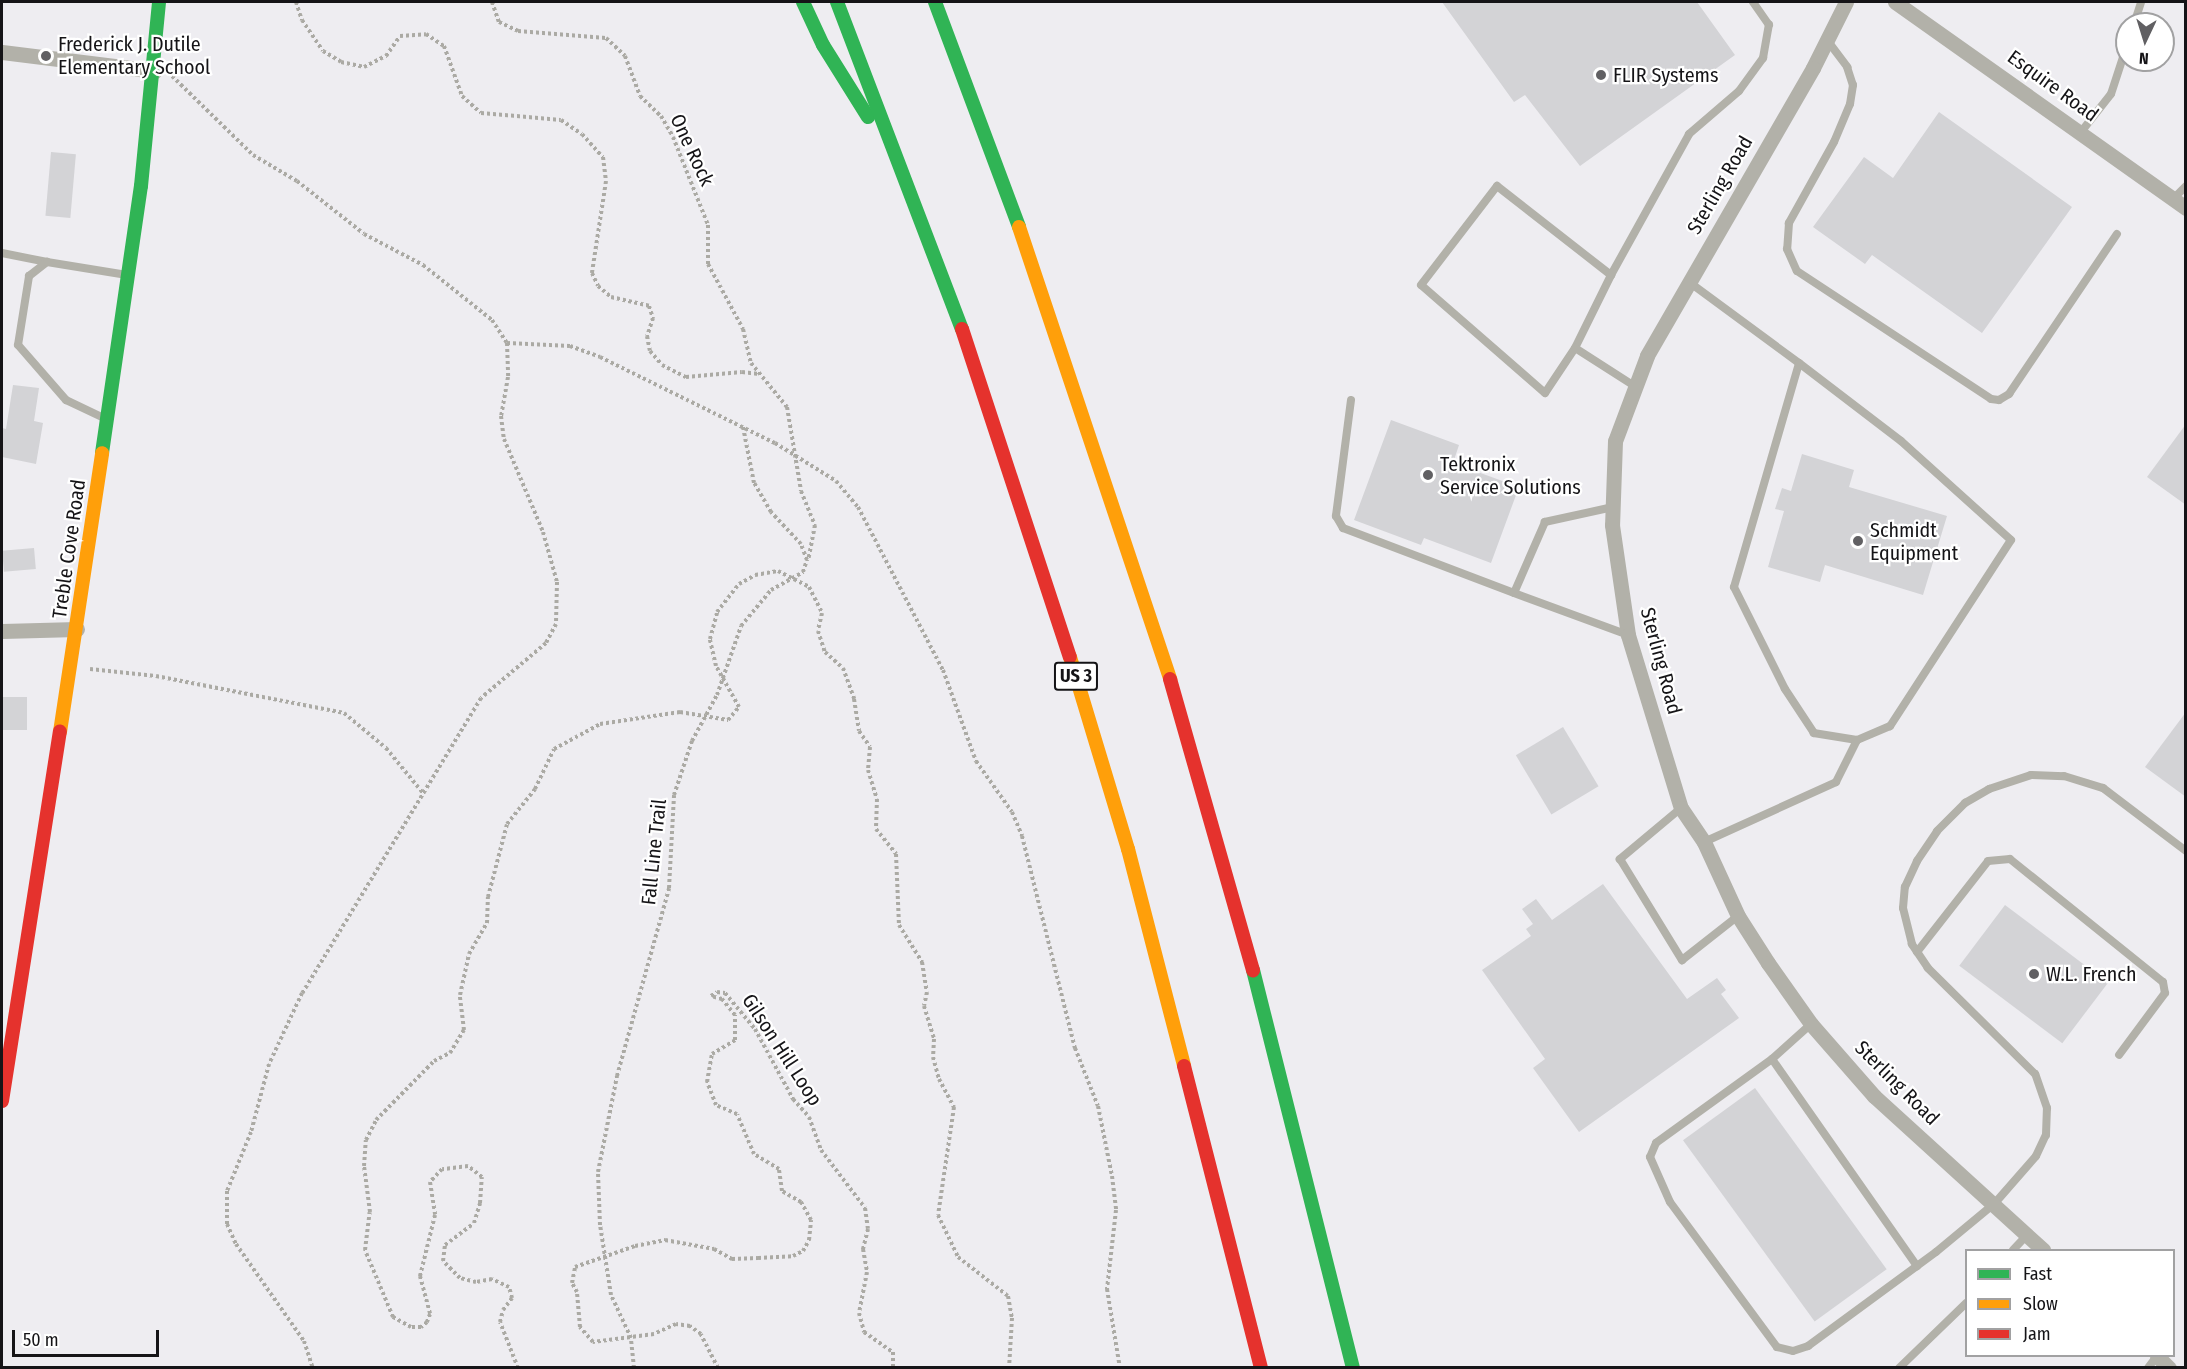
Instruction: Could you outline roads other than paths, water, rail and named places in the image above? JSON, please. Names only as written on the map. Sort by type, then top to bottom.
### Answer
[{"type":"main road","name":"Treble Cove Road","points":[[2,1101],[77,629],[128,275],[155,66],[159,2]]},
{"type":"main road","points":[[802,2],[823,45],[905,174]]},
{"type":"main road","name":"US 3","points":[[837,2],[905,174],[1015,480],[1118,816],[1197,1106],[1261,1368]]},
{"type":"main road","points":[[935,2],[1041,284],[1168,670],[1267,1018],[1353,1368]]},
{"type":"street","name":"Sterling Road","points":[[1846,2],[1827,40],[1647,356],[1615,441],[1613,507],[1628,635],[1681,808],[1704,842],[1738,916],[1811,1024],[1874,1096],[1995,1203],[2041,1249]]},
{"type":"street","name":"Esquire Road","points":[[1895,2],[2081,132],[2179,204]]},
{"type":"street","points":[[2,52],[155,66]]},
{"type":"street","points":[[2,631],[77,629]]},
{"type":"street","points":[[2158,1357],[2169,1368]]},
{"type":"lane","points":[[1611,276],[1497,186],[1421,285],[1545,393],[1575,348],[1611,276],[1689,134],[1739,91],[1763,58],[1769,25],[1753,2]]},
{"type":"lane","points":[[1827,40],[1847,67],[1853,85],[1850,104],[1834,142],[1789,223],[1786,249],[1797,271],[1991,399],[1999,400],[2009,394],[2117,234]]},
{"type":"lane","points":[[2081,132],[2111,94],[2118,72]]},
{"type":"lane","points":[[2179,204],[2186,186]]},
{"type":"lane","points":[[2,253],[128,275]]},
{"type":"lane","points":[[47,262],[29,276],[18,345],[66,400],[107,420]]},
{"type":"lane","points":[[1689,282],[1799,363],[1901,441],[2011,540],[1890,726],[1857,740],[1814,733],[1785,689],[1734,587],[1799,363]]},
{"type":"lane","points":[[1575,348],[1636,387]]},
{"type":"lane","points":[[1351,400],[1336,516],[1343,528],[1628,635]]},
{"type":"lane","points":[[1514,592],[1545,522],[1613,507]]},
{"type":"lane","points":[[1704,842],[1836,782],[1857,740]]},
{"type":"lane","points":[[1811,1024],[1772,1059],[1656,1143],[1650,1157],[1670,1202],[1777,1347],[1793,1351],[1808,1346],[1917,1266],[1995,1203],[2044,1142],[2048,1116],[2042,1090],[2035,1074],[1928,968],[1917,952],[1903,908],[1911,873],[1937,831],[1965,803],[1989,789],[2047,775],[2103,788],[2186,851]]},
{"type":"lane","points":[[1681,808],[1620,859],[1682,960],[1738,916]]},
{"type":"lane","points":[[1917,952],[1989,861],[2010,859],[2163,982],[2165,993],[2119,1055]]},
{"type":"lane","points":[[1772,1059],[1917,1266]]},
{"type":"lane","points":[[2015,1249],[2027,1235]]},
{"type":"lane","points":[[1899,1368],[1965,1304]]},
{"type":"place","name":"Frederick J. Dutile Elementary School","points":[[46,56]]},
{"type":"place","name":"FLIR Systems","points":[[1601,75]]},
{"type":"place","name":"Tektronix Service Solutions","points":[[1428,475]]},
{"type":"place","name":"Schmidt Equipment","points":[[1858,541]]},
{"type":"place","name":"W.L. French","points":[[2034,974]]}]
